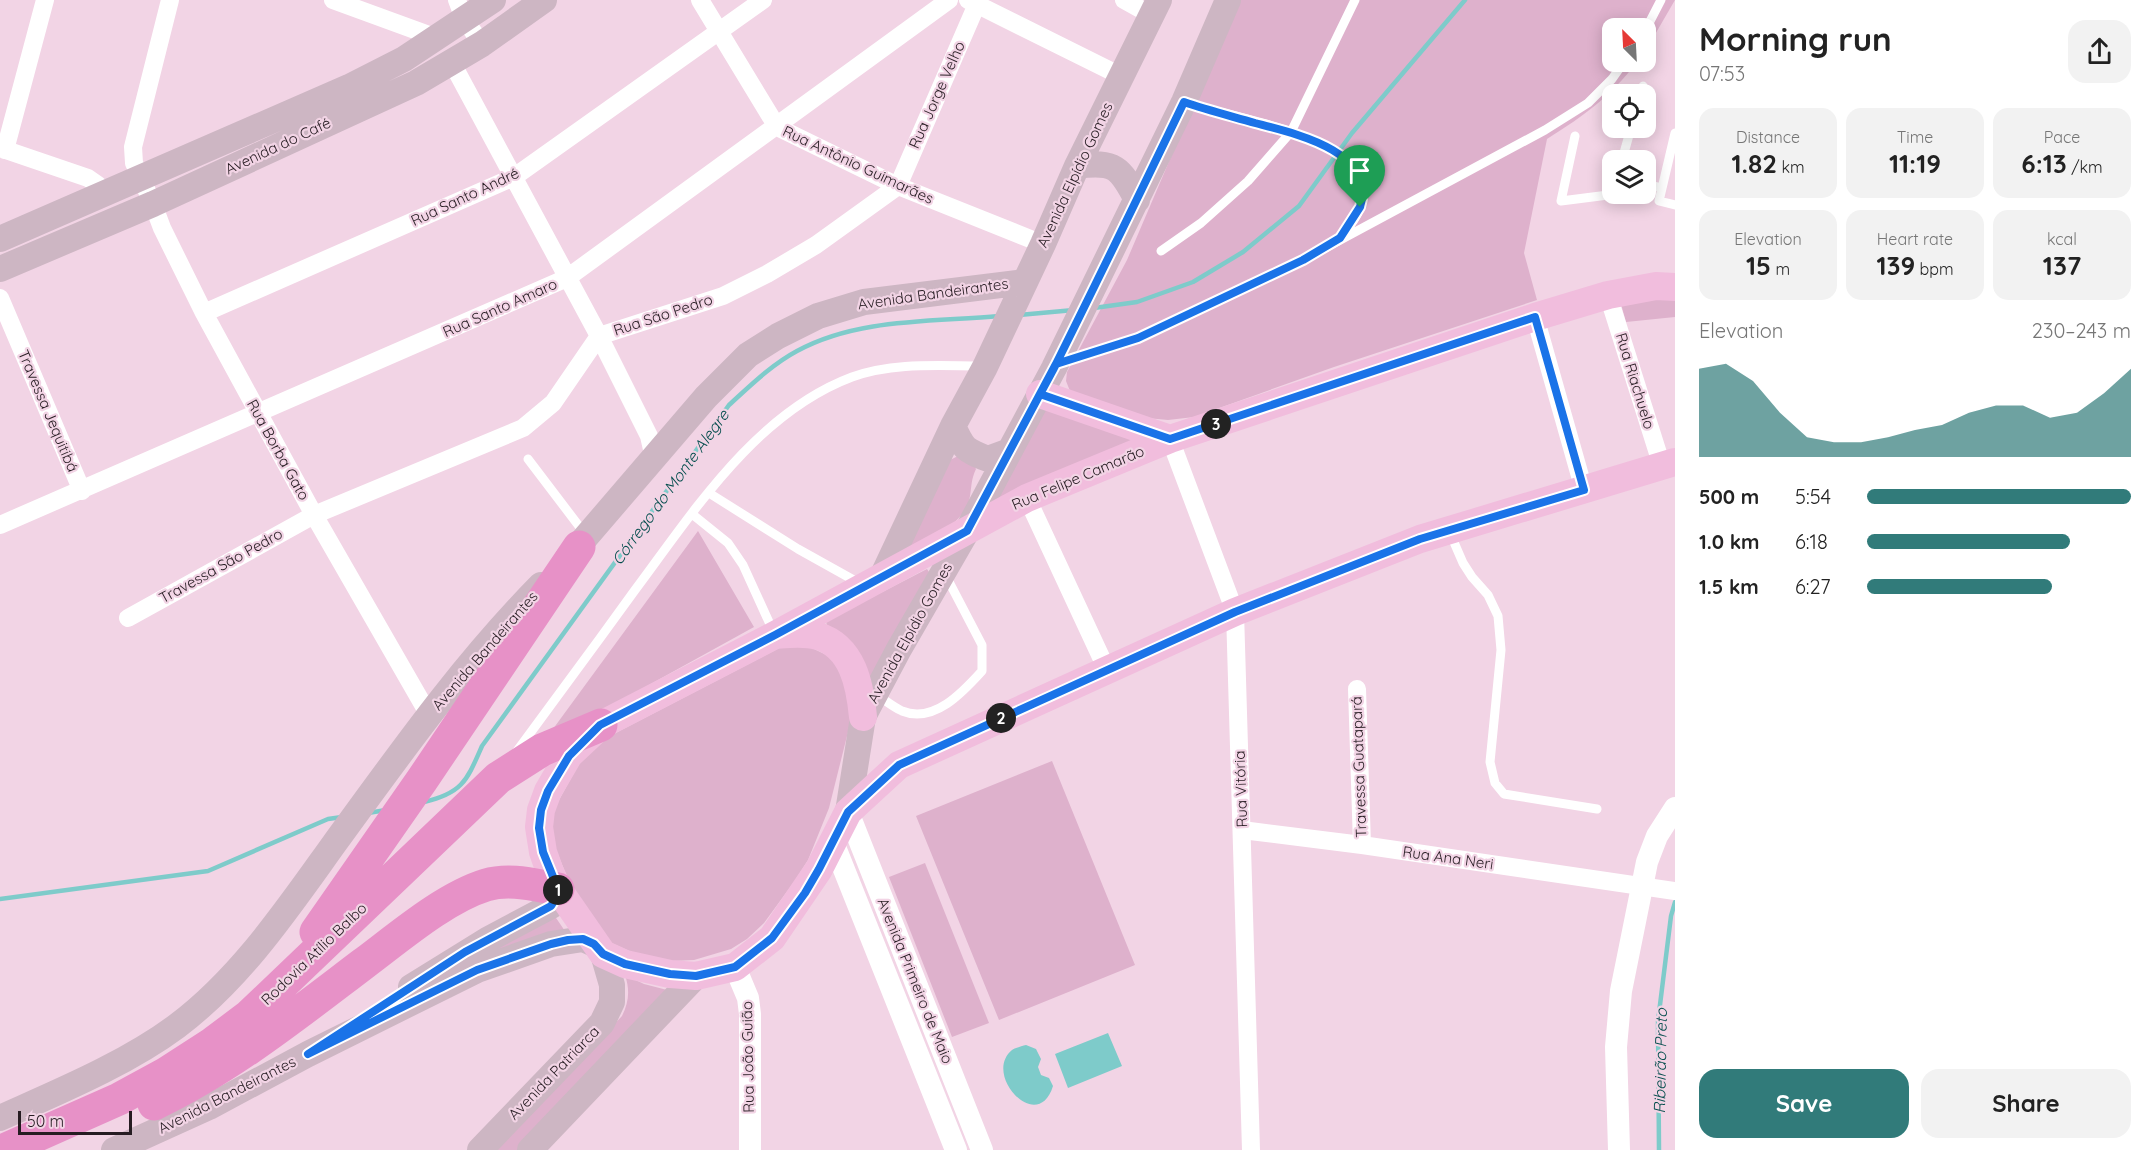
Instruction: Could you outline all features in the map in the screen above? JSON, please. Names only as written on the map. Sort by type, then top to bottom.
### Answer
[{"type":"highway","points":[[266,1001],[422,780],[584,542]]},
{"type":"highway","name":"Rodovia Atílio Balbo","points":[[4,1150],[119,1099],[165,1074],[213,1043],[266,1001],[498,778],[542,750],[600,725]]},
{"type":"highway","name":"Rodovia Atílio Balbo","points":[[58,1150],[160,1102],[210,1074],[299,1013],[415,925],[458,898],[500,882],[526,883],[558,889]]},
{"type":"main road","name":"Avenida do Café","points":[[0,239],[349,87],[404,59],[437,38],[461,9],[493,0]]},
{"type":"main road","name":"Avenida do Café","points":[[0,269],[153,204],[416,83],[482,44],[544,0]]},
{"type":"main road","name":"Avenida Elpídio Gomes","points":[[869,705],[967,531],[1061,353],[1184,102],[1228,0]]},
{"type":"main road","name":"Avenida Elpídio Gomes","points":[[873,581],[985,366],[1077,166],[1155,7]]},
{"type":"main road","points":[[1077,166],[1100,163],[1112,167],[1124,175],[1137,200]]},
{"type":"main road","name":"Rua Felipe Camarão","points":[[775,635],[1027,498],[1170,439],[1535,317],[1608,295],[1656,286],[1675,286]]},
{"type":"main road","name":"Avenida Bandeirantes","points":[[0,1118],[148,1047],[179,1025],[228,979],[263,939],[429,715],[518,609],[584,542],[706,397],[748,355],[778,336],[818,316],[864,302],[1019,292]]},
{"type":"main road","points":[[1040,394],[1170,439]]},
{"type":"main road","points":[[953,426],[961,445],[973,453],[988,459],[1007,452]]},
{"type":"main road","points":[[848,812],[899,765],[1235,612],[1420,539],[1668,464]]},
{"type":"main road","points":[[599,949],[558,889],[543,852],[539,828],[541,810],[548,791],[569,756],[600,725],[775,635],[817,636],[832,643],[844,653],[852,665],[861,696],[869,705]]},
{"type":"main road","name":"Avenida Bandeirantes","points":[[114,1150],[208,1107],[308,1054],[477,970],[551,944],[583,939],[625,964],[670,974],[696,976],[735,967],[772,938],[805,893],[833,842],[848,812],[869,705]]},
{"type":"main road","name":"Avenida Bandeirantes","points":[[308,1054],[465,952],[551,906],[558,889]]},
{"type":"main road","name":"Avenida Patriarca","points":[[480,1150],[602,1023],[612,1002],[612,985],[599,949]]},
{"type":"main road","points":[[530,1150],[696,976]]},
{"type":"street","points":[[45,0],[2,149],[88,178],[98,185],[104,195]]},
{"type":"street","name":"Rua Borba Gato","points":[[170,0],[133,147],[134,162],[162,228],[258,414],[429,715]]},
{"type":"street","points":[[333,0],[437,38]]},
{"type":"street","name":"Rua Antônio Guimarães","points":[[700,0],[777,127],[898,186],[1043,244]]},
{"type":"street","name":"Rua Santo André","points":[[204,312],[514,177],[763,0]]},
{"type":"street","name":"Rua Santo Amaro","points":[[0,525],[567,279],[949,0]]},
{"type":"street","points":[[1124,0],[1155,7]]},
{"type":"street","points":[[972,2],[1121,76]]},
{"type":"street","name":"Rua Jorge Velho","points":[[898,186],[972,2]]},
{"type":"street","points":[[461,9],[482,44]]},
{"type":"street","points":[[452,61],[599,336],[649,436],[654,458]]},
{"type":"street","name":"Rua São Pedro","points":[[314,515],[523,428],[553,403],[599,336],[723,296],[767,274],[816,245],[898,186]]},
{"type":"street","name":"Rua Riachuelo","points":[[1608,295],[1668,464]]},
{"type":"street","name":"Travessa Jequitibá","points":[[0,298],[82,491]]},
{"type":"street","points":[[1535,317],[1584,490]]},
{"type":"street","name":"Rua Vitória","points":[[1170,439],[1235,612],[1251,1150]]},
{"type":"street","points":[[1027,498],[1107,670]]},
{"type":"street","name":"Travessa São Pedro","points":[[128,618],[314,515]]},
{"type":"street","name":"Travessa Guatapará","points":[[1357,688],[1362,845]]},
{"type":"street","points":[[1618,1150],[1616,1047],[1621,991],[1648,887],[1657,836],[1675,808]]},
{"type":"street","name":"Avenida Primeiro de Maio","points":[[848,812],[982,1150]]},
{"type":"street","name":"Rua Ana Neri","points":[[1242,830],[1362,845],[1675,891]]},
{"type":"street","name":"Avenida Primeiro de Maio","points":[[833,842],[956,1150]]},
{"type":"street","name":"Rua João Guião","points":[[735,967],[748,998],[750,1150]]},
{"type":"lane","points":[[1161,251],[1201,223],[1248,181],[1291,132],[1355,0]]},
{"type":"lane","points":[[1652,18],[1661,0]]},
{"type":"lane","points":[[1061,353],[1138,338],[1303,260],[1340,238],[1545,130],[1588,103],[1617,72]]},
{"type":"lane","points":[[1184,102],[1291,132],[1324,144],[1346,160],[1360,178],[1364,196],[1356,217],[1340,238]]},
{"type":"lane","points":[[1675,133],[1659,201],[1675,205]]},
{"type":"lane","points":[[1575,136],[1561,201],[1602,196]]},
{"type":"lane","points":[[1656,186],[1662,188]]},
{"type":"lane","points":[[498,778],[692,514],[759,435],[808,398],[853,377],[903,365],[985,366]]},
{"type":"lane","points":[[528,459],[584,542]]},
{"type":"lane","points":[[709,494],[798,549],[873,581]]},
{"type":"lane","points":[[692,514],[728,543],[743,565],[775,635]]},
{"type":"lane","points":[[1449,531],[1463,563],[1488,595],[1498,616],[1501,650],[1490,762],[1495,783],[1504,794],[1597,809]]},
{"type":"lane","points":[[869,705],[919,714],[936,710],[964,691],[982,670],[982,645],[944,571]]},
{"type":"shaded area","points":[[1238,0],[1675,0],[1656,33],[1656,18],[1602,18],[1602,72],[1628,72],[1618,84],[1602,84],[1602,99],[1547,139],[1524,253],[1537,300],[1334,367],[1194,417],[1168,420],[1147,418],[1070,391],[1066,381],[1067,372],[1127,260]]},
{"type":"shaded area","points":[[1675,296],[1675,317],[1626,322],[1621,304]]},
{"type":"shaded area","points":[[1042,408],[1135,441],[992,502]]},
{"type":"shaded area","points":[[956,457],[968,460],[976,469],[967,506],[946,529],[907,548],[950,460]]},
{"type":"shaded area","points":[[698,531],[754,627],[542,744]]},
{"type":"shaded area","points":[[927,569],[929,572],[871,681],[828,631],[826,621]]},
{"type":"shaded area","points":[[795,640],[837,660],[853,712],[829,808],[808,860],[764,923],[747,939],[731,949],[694,960],[671,961],[634,953],[607,941],[578,904],[553,842],[553,811],[580,762],[606,738]]},
{"type":"shaded area","points":[[1052,761],[1135,965],[999,1020],[916,816]]},
{"type":"shaded area","points":[[925,863],[989,1023],[952,1037],[889,877]]},
{"type":"shaded area","points":[[554,915],[567,934],[441,976]]},
{"type":"shaded area","points":[[625,975],[644,984],[671,991],[518,1150],[495,1150],[622,1016],[628,996]]},
{"type":"shaded area","points":[[1108,1033],[1122,1066],[1068,1088],[1055,1054]]},
{"type":"shaded area","points":[[1026,1045],[1036,1049],[1041,1059],[1038,1067],[1041,1075],[1049,1078],[1053,1086],[1046,1100],[1036,1105],[1026,1103],[1016,1096],[1008,1085],[1004,1073],[1005,1061],[1012,1050]]},
{"type":"waterway","name":"Córrego do Monte Alegre","points":[[1094,308],[1137,302],[1193,282],[1243,252],[1299,206],[1352,133],[1465,0]]},
{"type":"waterway","name":"Córrego do Monte Alegre","points":[[1019,315],[1074,310]]},
{"type":"waterway","name":"Córrego do Monte Alegre","points":[[424,802],[447,794],[462,783],[482,746],[729,405],[761,376],[797,351],[844,332],[895,323],[999,316]]},
{"type":"waterway","name":"Córrego do Monte Alegre","points":[[368,813],[386,810]]},
{"type":"waterway","name":"Córrego do Monte Alegre","points":[[0,899],[208,871],[328,819],[342,817]]},
{"type":"waterway","name":"Ribeirão Preto","points":[[1659,1150],[1658,1021],[1671,916],[1675,902]]},
{"type":"route","points":[[1360,207],[1356,217],[1340,238],[1303,260],[1138,338],[1056,364],[1007,452],[967,531],[775,635],[600,725],[569,756],[548,791],[541,810],[539,828],[543,852],[558,889],[551,906],[465,952],[308,1054],[477,970],[568,940],[583,939],[594,944],[603,954],[625,964],[670,974],[696,976],[735,967],[772,938],[805,893],[848,812],[899,765],[1235,612],[1420,539],[1584,490],[1535,317],[1170,439],[1040,394],[1054,368],[1056,364],[1067,342],[1184,102],[1291,132],[1324,144],[1350,163],[1360,178],[1364,196],[1360,207]]}]
